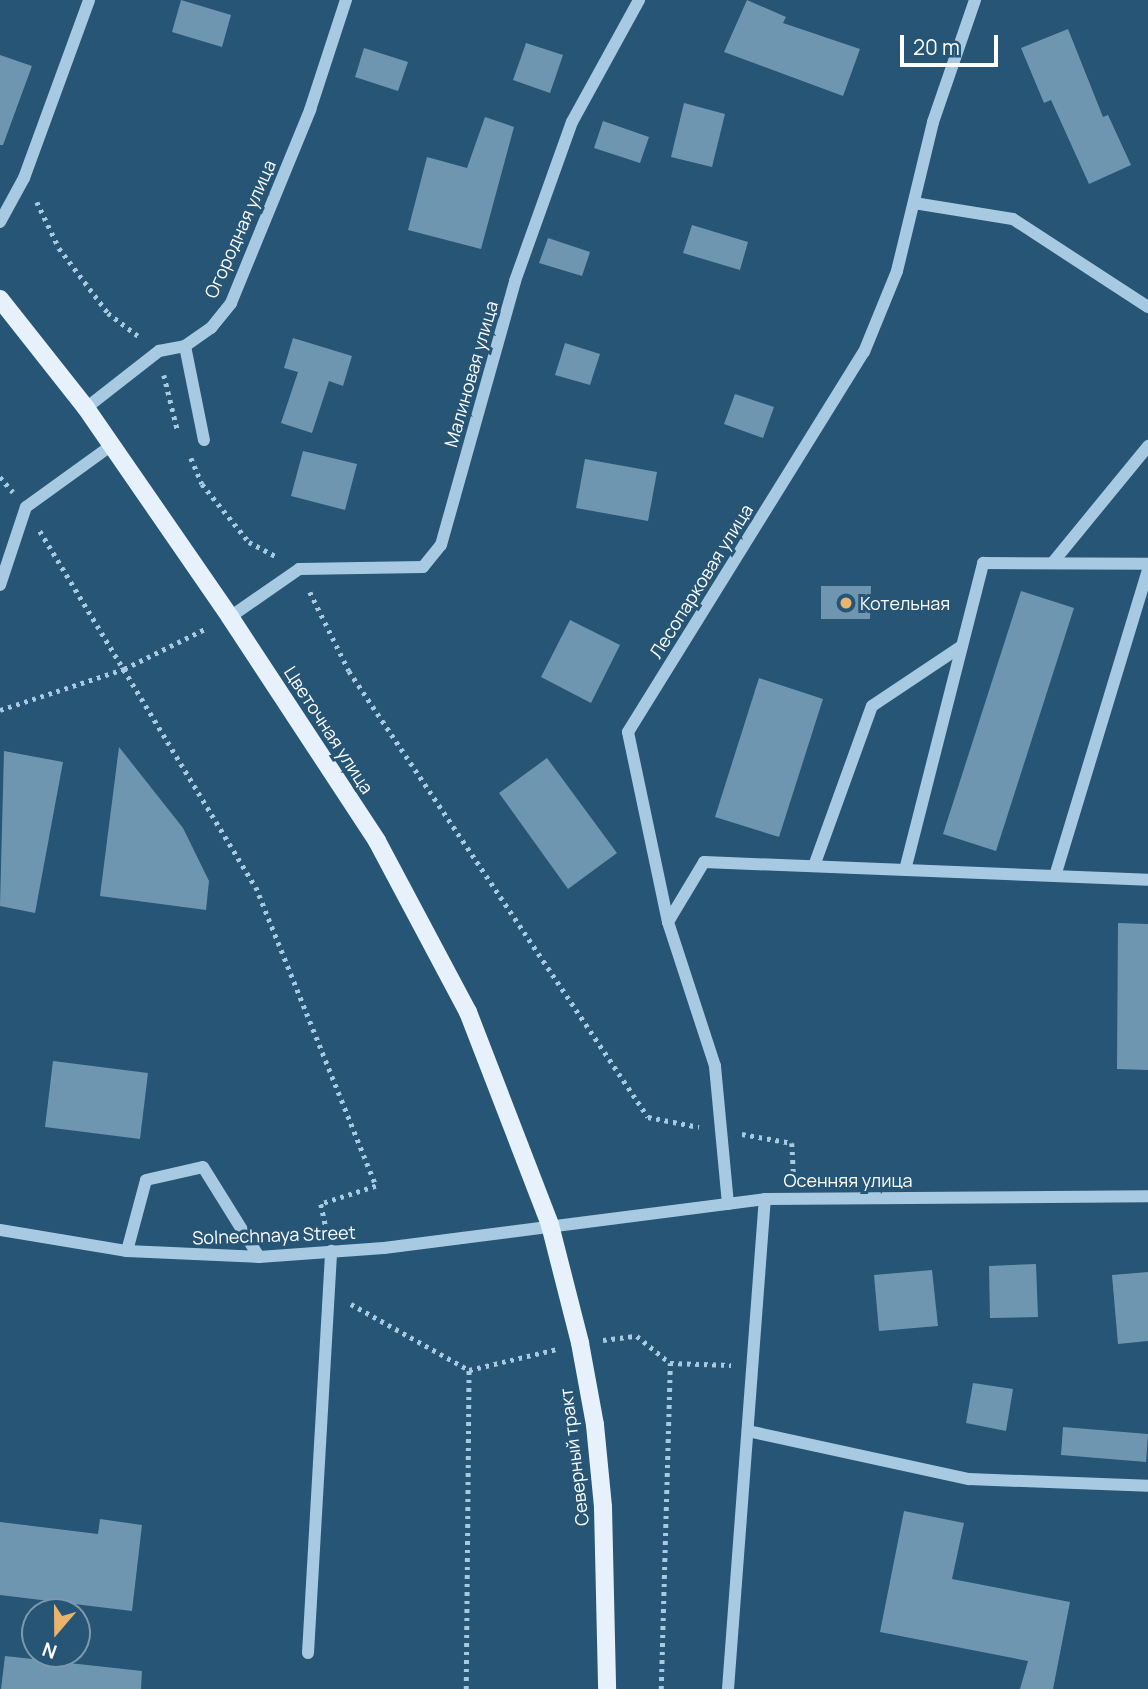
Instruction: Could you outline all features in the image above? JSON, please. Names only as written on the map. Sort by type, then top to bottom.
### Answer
[{"type":"main road","name":"Цветочная улица","points":[[0,299],[112,445],[230,617],[377,841],[468,1012],[550,1225]]},
{"type":"main road","name":"Северный тракт","points":[[550,1225],[580,1343],[595,1425],[603,1507],[607,1689]]},
{"type":"street","points":[[0,222],[24,178],[89,0]]},
{"type":"street","name":"Огородная улица","points":[[86,408],[159,351],[186,346],[211,328],[231,303],[310,110],[345,0]]},
{"type":"street","name":"Малиновая улица","points":[[299,569],[424,567],[441,545],[515,281],[572,122],[639,0]]},
{"type":"street","name":"Лесопарковая улица","points":[[728,1204],[715,1066],[668,922],[628,732],[864,352],[897,271],[933,122],[975,0]]},
{"type":"street","points":[[914,203],[1013,219],[1148,307]]},
{"type":"street","points":[[186,346],[204,440]]},
{"type":"street","points":[[0,585],[26,508],[112,445]]},
{"type":"street","points":[[1054,561],[1148,446]]},
{"type":"street","points":[[905,870],[984,563],[1054,561],[1148,564]]},
{"type":"street","points":[[230,617],[299,569]]},
{"type":"street","points":[[1055,876],[1148,569]]},
{"type":"street","points":[[814,866],[872,706],[962,646]]},
{"type":"street","points":[[668,922],[704,862],[1148,880]]},
{"type":"street","points":[[127,1251],[146,1180],[203,1167],[259,1257]]},
{"type":"street","name":"Осенняя улица","points":[[550,1225],[765,1199],[1148,1196]]},
{"type":"street","points":[[729,1689],[765,1199]]},
{"type":"street","name":"Solnechnaya Street","points":[[0,1230],[127,1251],[259,1257],[550,1225]]},
{"type":"street","points":[[308,1653],[331,1251]]},
{"type":"street","points":[[748,1431],[970,1479],[1148,1486]]},
{"type":"path","points":[[24,178],[59,248],[108,313],[159,351],[179,433]]},
{"type":"path","points":[[185,446],[202,484],[249,542],[299,569],[349,671],[648,1117],[792,1143],[794,1198]]},
{"type":"path","points":[[0,477],[26,508],[256,887],[376,1186],[321,1204],[331,1251]]},
{"type":"path","points":[[0,710],[124,669],[230,617]]},
{"type":"path","points":[[328,1291],[469,1370],[580,1343],[637,1336],[670,1363],[753,1365]]},
{"type":"path","points":[[662,1689],[670,1363]]},
{"type":"path","points":[[466,1689],[469,1370]]},
{"type":"building","points":[[181,0],[231,15],[222,47],[172,32]]},
{"type":"building","points":[[747,0],[786,17],[783,23],[860,49],[843,96],[724,52]]},
{"type":"building","points":[[1068,29],[1103,117],[1108,115],[1131,165],[1089,184],[1051,100],[1044,103],[1021,48]]},
{"type":"building","points":[[526,43],[563,55],[550,93],[513,80]]},
{"type":"building","points":[[364,48],[408,62],[398,91],[355,77]]},
{"type":"building","points":[[0,55],[32,66],[3,145],[0,145]]},
{"type":"building","points":[[684,103],[725,114],[712,167],[671,157]]},
{"type":"building","points":[[485,117],[514,127],[481,249],[408,230],[427,157],[467,168]]},
{"type":"building","points":[[603,121],[649,137],[640,163],[594,148]]},
{"type":"building","points":[[692,225],[748,242],[740,270],[683,253]]},
{"type":"building","points":[[548,238],[590,252],[582,276],[539,263]]},
{"type":"building","points":[[293,338],[352,356],[343,386],[329,381],[312,433],[281,423],[298,372],[284,368]]},
{"type":"building","points":[[565,343],[600,354],[590,385],[555,375]]},
{"type":"building","points":[[735,394],[774,407],[763,438],[724,424]]},
{"type":"building","points":[[303,451],[357,464],[345,510],[291,496]]},
{"type":"building","points":[[585,459],[657,472],[648,521],[576,508]]},
{"type":"building","name":"Котельная","points":[[821,586],[871,586],[870,619],[821,619]]},
{"type":"building","points":[[1021,591],[1074,608],[996,851],[943,834]]},
{"type":"building","points":[[570,620],[620,645],[591,703],[541,677]]},
{"type":"building","points":[[759,678],[823,699],[779,837],[715,817]]},
{"type":"building","points":[[119,747],[183,828],[209,881],[206,910],[100,896]]},
{"type":"building","points":[[4,751],[63,762],[35,913],[0,906]]},
{"type":"building","points":[[547,758],[617,853],[568,889],[499,793]]},
{"type":"building","points":[[1118,923],[1148,924],[1148,1070],[1117,1069]]},
{"type":"building","points":[[53,1061],[148,1073],[140,1139],[45,1127]]},
{"type":"building","points":[[1036,1264],[1038,1317],[990,1318],[989,1266]]},
{"type":"building","points":[[932,1270],[938,1326],[879,1331],[874,1275]]},
{"type":"building","points":[[1148,1272],[1148,1341],[1118,1344],[1112,1275]]},
{"type":"building","points":[[973,1383],[1013,1389],[1006,1431],[966,1423]]},
{"type":"building","points":[[1063,1427],[1148,1434],[1146,1462],[1061,1455]]},
{"type":"building","points":[[904,1511],[964,1523],[952,1579],[1070,1602],[1053,1689],[1020,1689],[1028,1661],[880,1632]]},
{"type":"building","points":[[100,1519],[142,1525],[132,1611],[91,1606],[91,1598],[25,1598],[0,1595],[0,1522],[98,1534]]},
{"type":"building","points":[[5,1656],[21,1658],[21,1668],[91,1668],[91,1665],[142,1671],[141,1689],[1,1689]]},
{"type":"place","name":"Котельная","points":[[846,603]]}]
